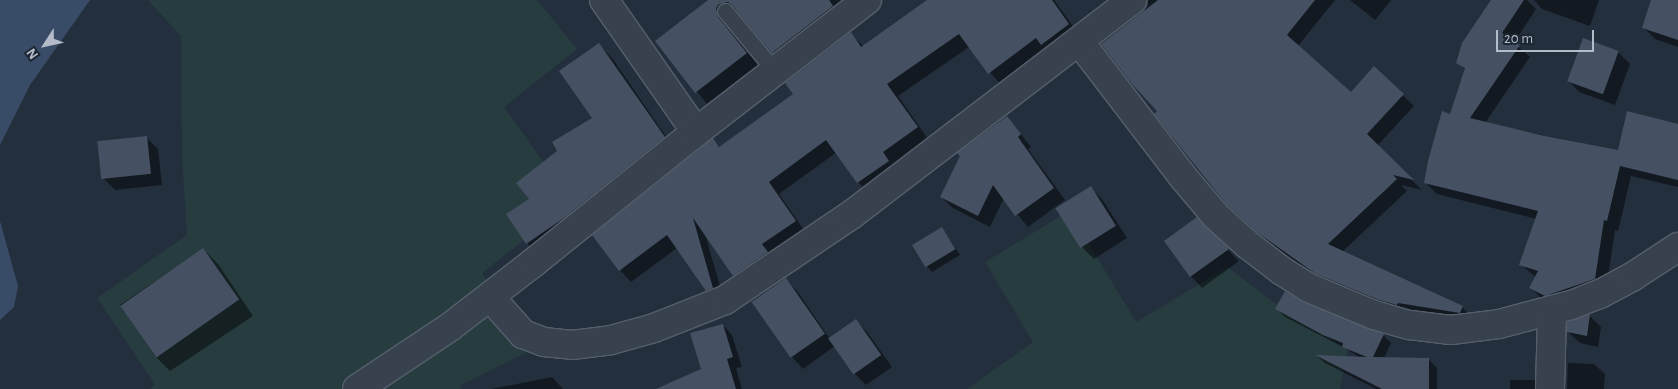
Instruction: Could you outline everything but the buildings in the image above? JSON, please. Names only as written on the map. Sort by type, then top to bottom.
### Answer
[{"type":"street","points":[[604,0],[696,132]]},
{"type":"street","points":[[357,389],[450,327],[490,297],[774,70],[867,0]]},
{"type":"street","points":[[490,297],[523,334],[544,342],[572,345],[611,340],[689,316],[725,300],[851,215],[1132,0]]},
{"type":"street","points":[[1079,41],[1216,216],[1248,245],[1282,271],[1309,288],[1374,315],[1410,325],[1451,330],[1499,324],[1552,310],[1600,294],[1632,277],[1678,247]]},
{"type":"street","points":[[1550,389],[1552,310]]},
{"type":"lane","points":[[725,11],[774,70]]},
{"type":"green space","points":[[148,0],[537,0],[577,49],[504,107],[572,202],[482,273],[535,348],[460,386],[461,389],[150,389],[155,385],[97,298],[187,235],[182,156],[181,36]]},
{"type":"green space","points":[[1069,211],[1136,322],[1228,267],[1286,312],[1348,350],[1340,389],[967,389],[1033,342],[985,262]]},
{"type":"water","points":[[0,0],[90,0],[30,85],[0,145]]},
{"type":"water","points":[[0,221],[18,286],[14,307],[0,320]]}]
